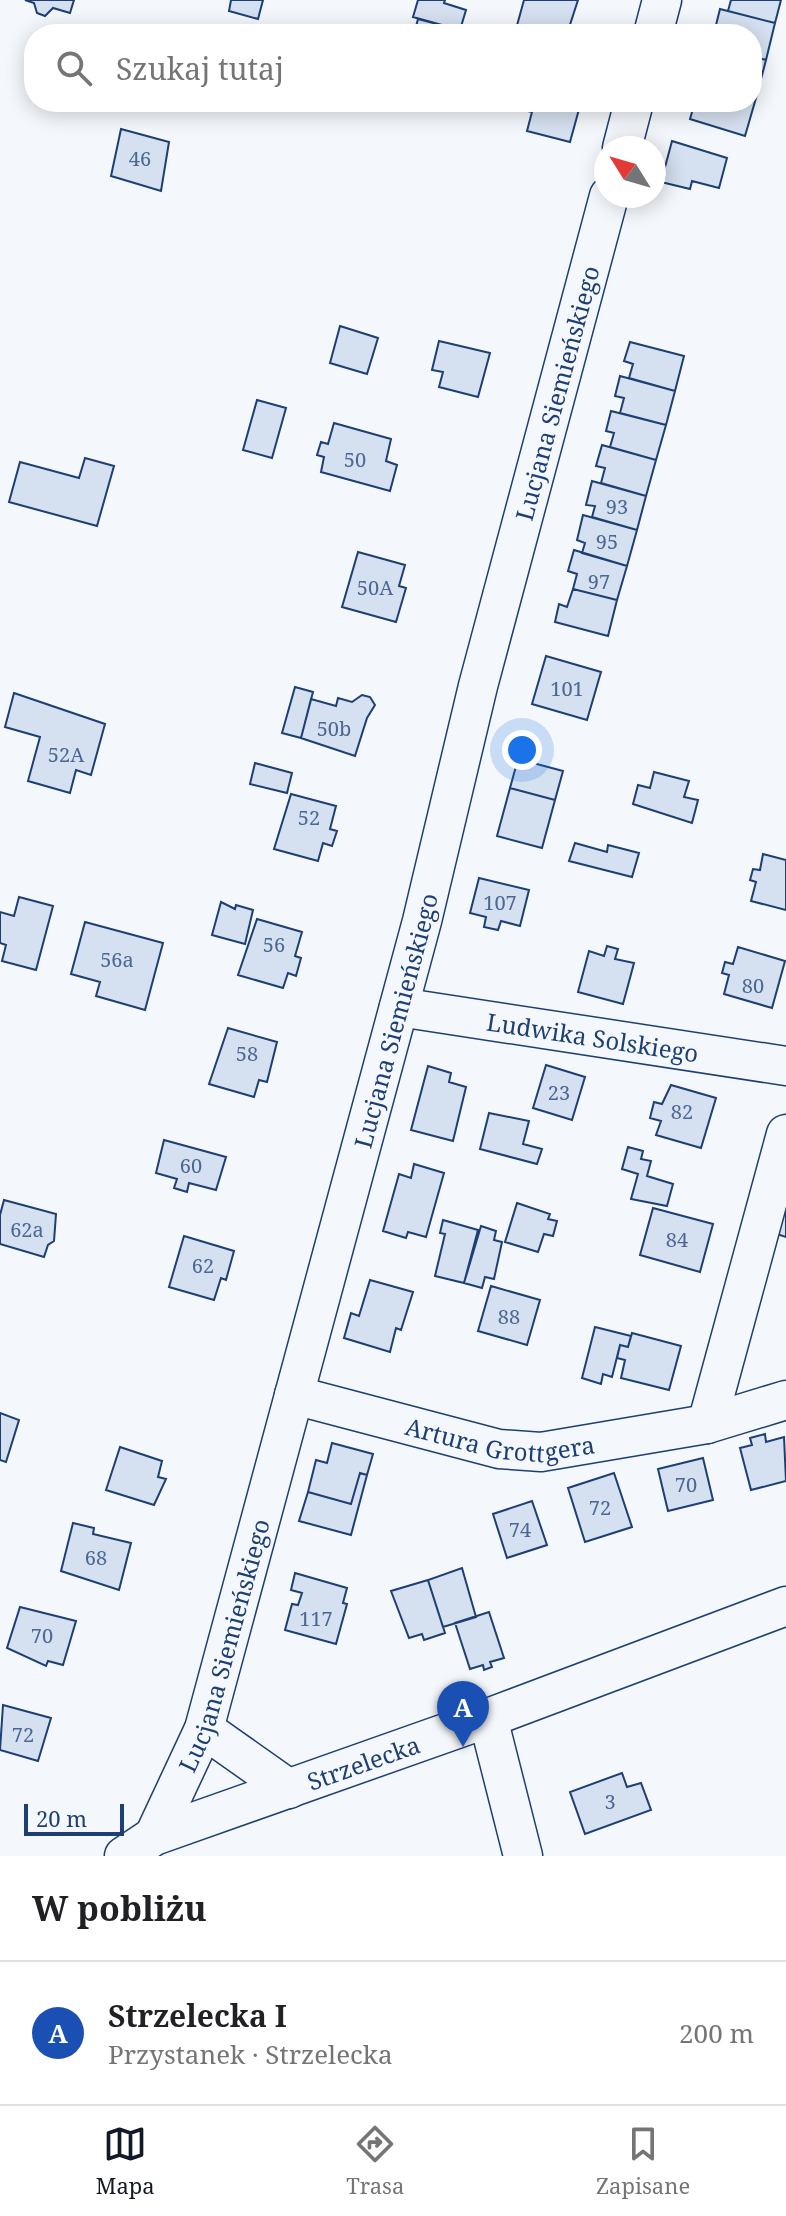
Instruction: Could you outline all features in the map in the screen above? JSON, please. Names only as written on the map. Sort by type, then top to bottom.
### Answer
[{"type":"street","points":[[656,24],[662,0]]},
{"type":"street","points":[[625,136],[631,112]]},
{"type":"street","name":"Lucjana Siemieńskiego","points":[[139,1846],[204,1729],[399,1007],[478,686],[606,208]]},
{"type":"street","name":"Ludwika Solskiego","points":[[399,1007],[786,1066]]},
{"type":"street","points":[[707,1424],[786,1134]]},
{"type":"street","name":"Artura Grottgera","points":[[294,1395],[499,1449],[541,1452],[707,1424],[786,1400]]},
{"type":"street","name":"Strzelecka","points":[[139,1846],[786,1606]]},
{"type":"street","points":[[488,1718],[523,1856]]},
{"type":"street","points":[[204,1729],[289,1789]]},
{"type":"building","points":[[25,0],[74,0],[70,13],[53,8],[45,16],[37,13],[34,3]]},
{"type":"building","points":[[231,0],[263,0],[258,19],[229,11]]},
{"type":"building","points":[[418,0],[445,0],[444,3],[466,10],[462,24],[438,24],[413,17]]},
{"type":"building","points":[[524,0],[578,0],[570,24],[517,24]]},
{"type":"building","points":[[731,0],[781,0],[775,23],[728,11]]},
{"type":"building","points":[[720,9],[775,23],[766,60],[762,59],[762,24],[716,24]]},
{"type":"building","points":[[418,19],[437,24],[417,24]]},
{"type":"building","points":[[532,112],[578,112],[570,142],[527,131]]},
{"type":"building","points":[[692,112],[752,112],[745,136],[690,119]]},
{"type":"building","points":[[121,129],[169,142],[161,191],[111,176]]},
{"type":"building","points":[[672,141],[727,158],[719,188],[692,181],[690,189],[666,183],[666,163]]},
{"type":"building","points":[[340,326],[378,338],[367,374],[330,363]]},
{"type":"building","points":[[439,341],[490,353],[478,397],[439,387],[443,372],[432,370]]},
{"type":"building","points":[[630,342],[684,356],[675,391],[629,378],[633,364],[624,361]]},
{"type":"building","points":[[620,376],[675,391],[666,425],[620,413],[624,398],[615,396]]},
{"type":"building","points":[[257,400],[286,408],[272,458],[243,450]]},
{"type":"building","points":[[611,411],[666,425],[656,460],[610,447],[614,433],[606,431]]},
{"type":"building","points":[[334,423],[391,439],[386,461],[397,465],[390,491],[321,472],[324,457],[317,455],[321,442],[328,444]]},
{"type":"building","points":[[602,445],[656,460],[646,496],[601,483],[605,468],[596,466]]},
{"type":"building","points":[[85,458],[114,466],[97,526],[9,502],[20,462],[79,478]]},
{"type":"building","points":[[592,481],[646,496],[637,530],[592,517],[595,506],[586,505]]},
{"type":"building","points":[[583,515],[637,530],[627,566],[582,553],[585,543],[577,540]]},
{"type":"building","points":[[574,550],[627,566],[617,600],[573,589],[577,574],[568,571]]},
{"type":"building","points":[[358,552],[405,565],[399,586],[406,588],[396,622],[342,607]]},
{"type":"building","points":[[573,589],[617,600],[608,636],[555,622],[559,604],[567,607]]},
{"type":"building","points":[[546,656],[601,672],[587,720],[532,704]]},
{"type":"building","points":[[295,687],[313,692],[301,738],[282,733]]},
{"type":"building","points":[[14,693],[105,724],[91,775],[76,770],[70,793],[28,781],[40,737],[5,727]]},
{"type":"building","points":[[362,695],[370,697],[375,705],[367,718],[355,756],[301,738],[311,699],[336,706],[338,698],[352,702]]},
{"type":"building","points":[[518,759],[563,771],[555,800],[510,788]]},
{"type":"building","points":[[255,763],[292,773],[287,793],[250,784]]},
{"type":"building","points":[[654,772],[689,781],[684,797],[698,800],[692,823],[633,804],[638,785],[650,788]]},
{"type":"building","points":[[510,788],[555,800],[542,848],[497,836]]},
{"type":"building","points":[[291,794],[336,806],[330,829],[337,831],[332,846],[323,843],[318,861],[274,849]]},
{"type":"building","points":[[575,843],[607,852],[608,845],[639,853],[632,877],[569,861]]},
{"type":"building","points":[[763,854],[786,860],[786,910],[751,901],[756,882],[750,880],[753,869],[760,870]]},
{"type":"building","points":[[479,878],[529,890],[520,926],[501,921],[498,930],[484,927],[486,917],[470,913]]},
{"type":"building","points":[[19,897],[53,906],[36,970],[2,961],[6,945],[0,943],[0,912],[14,916]]},
{"type":"building","points":[[221,902],[235,909],[236,905],[253,910],[245,944],[212,935]]},
{"type":"building","points":[[257,919],[302,932],[295,956],[301,958],[296,976],[288,973],[283,988],[238,975]]},
{"type":"building","points":[[85,922],[163,943],[145,1010],[96,996],[100,982],[71,974]]},
{"type":"building","points":[[607,946],[618,949],[615,959],[634,963],[623,1004],[578,992],[589,951],[604,956]]},
{"type":"building","points":[[738,947],[785,961],[772,1008],[724,994],[729,975],[722,973],[725,962],[733,964]]},
{"type":"building","points":[[228,1028],[277,1042],[267,1082],[259,1080],[254,1097],[209,1084]]},
{"type":"building","points":[[546,1065],[585,1077],[572,1120],[533,1108]]},
{"type":"building","points":[[428,1066],[451,1073],[449,1082],[466,1087],[453,1141],[411,1130]]},
{"type":"building","points":[[671,1085],[716,1098],[701,1148],[656,1135],[661,1121],[650,1118],[654,1102],[662,1104]]},
{"type":"building","points":[[489,1113],[529,1121],[523,1144],[542,1149],[537,1164],[480,1149]]},
{"type":"building","points":[[164,1140],[226,1157],[216,1190],[189,1183],[187,1192],[174,1188],[177,1179],[156,1173]]},
{"type":"building","points":[[628,1147],[643,1151],[641,1159],[651,1161],[647,1176],[673,1184],[667,1206],[631,1199],[638,1174],[622,1169]]},
{"type":"building","points":[[414,1164],[444,1173],[426,1237],[408,1232],[406,1238],[383,1231],[399,1174],[411,1178]]},
{"type":"building","points":[[786,1192],[786,1237],[774,1233]]},
{"type":"building","points":[[4,1200],[56,1214],[54,1241],[48,1245],[44,1257],[0,1244],[0,1215]]},
{"type":"building","points":[[517,1203],[550,1214],[548,1219],[557,1221],[553,1236],[544,1234],[538,1252],[505,1242]]},
{"type":"building","points":[[653,1208],[713,1224],[700,1272],[640,1255]]},
{"type":"building","points":[[443,1220],[478,1230],[464,1283],[435,1276],[445,1234],[440,1233]]},
{"type":"building","points":[[481,1226],[496,1231],[494,1240],[502,1242],[494,1279],[485,1277],[482,1288],[464,1283]]},
{"type":"building","points":[[184,1236],[234,1251],[226,1280],[221,1278],[214,1300],[169,1287]]},
{"type":"building","points":[[370,1280],[413,1292],[401,1330],[396,1328],[390,1352],[344,1338],[351,1313],[359,1316]]},
{"type":"building","points":[[491,1286],[540,1300],[527,1345],[478,1331]]},
{"type":"building","points":[[595,1327],[631,1336],[628,1347],[620,1345],[612,1377],[603,1374],[601,1384],[582,1378]]},
{"type":"building","points":[[632,1333],[681,1346],[669,1390],[621,1378],[625,1360],[617,1358],[620,1345],[628,1347]]},
{"type":"building","points":[[0,1413],[19,1420],[6,1462],[0,1460]]},
{"type":"building","points":[[765,1434],[766,1442],[784,1437],[786,1481],[751,1490],[740,1448],[752,1445],[750,1438]]},
{"type":"building","points":[[332,1443],[373,1454],[367,1475],[360,1473],[351,1504],[308,1492],[316,1460],[327,1463]]},
{"type":"building","points":[[120,1447],[162,1461],[158,1477],[166,1479],[154,1505],[106,1490]]},
{"type":"building","points":[[703,1458],[713,1500],[668,1511],[658,1469]]},
{"type":"building","points":[[360,1473],[367,1475],[351,1535],[299,1521],[308,1492],[351,1504]]},
{"type":"building","points":[[614,1473],[632,1527],[585,1542],[568,1488]]},
{"type":"building","points":[[532,1501],[547,1545],[507,1558],[493,1514]]},
{"type":"building","points":[[73,1523],[94,1528],[93,1534],[131,1543],[119,1590],[61,1571]]},
{"type":"building","points":[[462,1568],[476,1617],[443,1627],[428,1580]]},
{"type":"building","points":[[295,1573],[347,1588],[343,1603],[347,1604],[336,1644],[285,1630],[292,1604],[298,1605],[302,1593],[291,1590]]},
{"type":"building","points":[[428,1580],[445,1633],[424,1640],[422,1634],[409,1638],[391,1591]]},
{"type":"building","points":[[20,1607],[76,1621],[63,1665],[48,1661],[46,1666],[7,1648]]},
{"type":"building","points":[[489,1612],[504,1658],[490,1662],[492,1667],[484,1670],[483,1665],[470,1669],[455,1623]]},
{"type":"building","points":[[3,1705],[51,1718],[38,1761],[0,1750]]},
{"type":"building","points":[[622,1773],[627,1787],[641,1783],[651,1810],[585,1834],[570,1792]]},
{"type":"place","name":"Strzelecka I","points":[[463,1747]]}]
